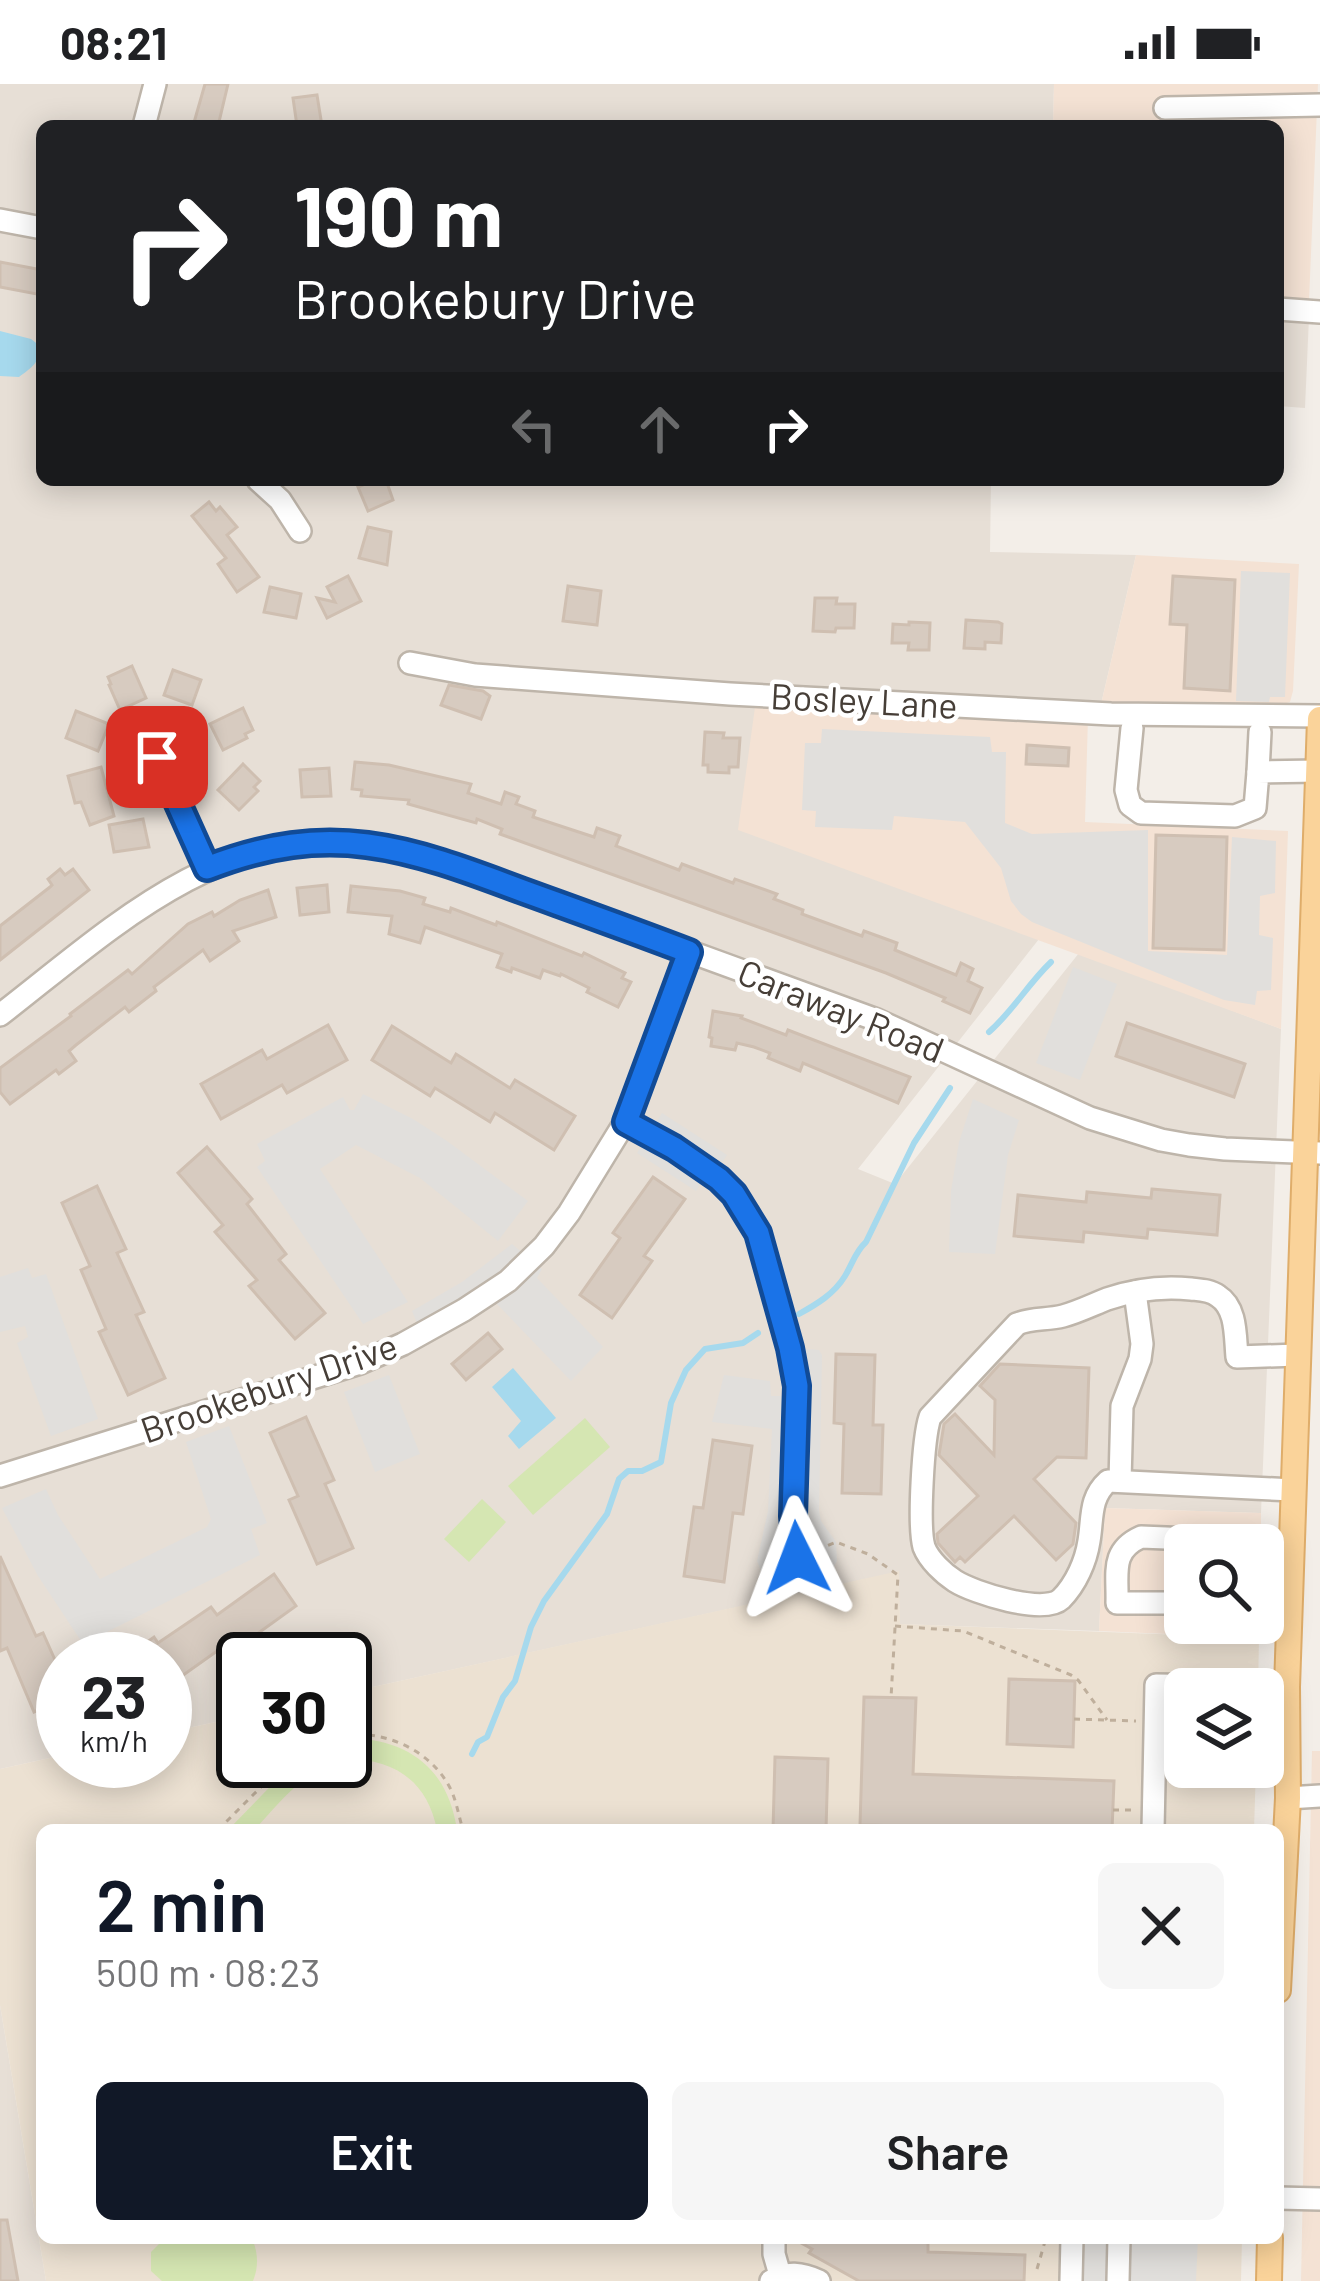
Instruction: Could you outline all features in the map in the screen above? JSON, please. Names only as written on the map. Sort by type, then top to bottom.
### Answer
[{"type":"main road","points":[[1284,1842],[1297,1355],[1312,1153],[1320,717]]},
{"type":"main road","points":[[1269,2281],[1270,2244]]},
{"type":"street","points":[[146,120],[155,84]]},
{"type":"street","points":[[1165,107],[1320,105]]},
{"type":"street","points":[[0,220],[36,227]]},
{"type":"street","points":[[1284,309],[1320,312]]},
{"type":"street","points":[[265,486],[300,531]]},
{"type":"street","name":"Bosley Lane","points":[[410,663],[475,675],[730,694],[1112,714],[1320,717]]},
{"type":"street","points":[[1132,728],[1126,790],[1130,806],[1141,813],[1235,816],[1255,808],[1260,732]]},
{"type":"street","points":[[157,757],[207,868]]},
{"type":"street","points":[[1258,772],[1318,771]]},
{"type":"street","name":"Caraway Road","points":[[0,1015],[122,921],[207,868],[261,850],[354,842],[430,857],[877,1020],[1090,1118],[1161,1140],[1312,1153]]},
{"type":"street","name":"Brookebury Drive","points":[[0,1476],[360,1363],[403,1344],[508,1281],[569,1214],[626,1122],[689,952]]},
{"type":"street","points":[[626,1122],[719,1179],[758,1233],[797,1386],[793,1516],[797,1558]]},
{"type":"street","points":[[1293,1490],[1108,1481],[1092,1505],[1083,1565],[1065,1595],[1042,1607],[958,1583],[938,1567],[924,1546],[926,1432],[931,1417],[1017,1324],[1169,1287],[1221,1297],[1229,1306],[1237,1357],[1297,1355]]},
{"type":"street","points":[[1120,1481],[1122,1406],[1142,1344],[1135,1292]]},
{"type":"street","points":[[1164,1538],[1141,1537],[1123,1547],[1117,1603],[1164,1603]]},
{"type":"street","points":[[1284,1543],[1292,1543]]},
{"type":"street","points":[[1284,1605],[1289,1605]]},
{"type":"street","points":[[1153,1824],[1156,1684],[1287,1687]]},
{"type":"street","points":[[1288,1798],[1320,1796]]},
{"type":"street","points":[[1284,2198],[1320,2199]]},
{"type":"street","points":[[774,2244],[776,2278],[793,2273],[818,2281]]},
{"type":"street","points":[[1072,2244],[1072,2281]]},
{"type":"street","points":[[1118,2281],[1119,2244]]},
{"type":"path","points":[[797,1558],[836,1542],[868,1554],[898,1575],[891,1697]]},
{"type":"path","points":[[895,1626],[963,1630],[1071,1675],[1107,1720]]},
{"type":"path","points":[[1074,1719],[1156,1722]]},
{"type":"path","points":[[372,1735],[412,1749],[435,1768],[454,1796],[461,1824]]},
{"type":"path","points":[[224,1824],[259,1788]]},
{"type":"path","points":[[1037,2269],[1044,2244]]},
{"type":"shaded area","points":[[0,84],[1054,84],[1053,120],[36,120],[36,486],[991,486],[990,552],[1136,555],[1101,704],[738,829],[1039,939],[858,1169],[895,1184],[1079,953],[1281,1029],[1261,1513],[1105,1508],[1099,1631],[900,1624],[898,1572],[372,1687],[372,1632],[216,1632],[216,1722],[192,1727],[192,1632],[36,1632],[36,1761],[0,1769]]},
{"type":"shaded area","points":[[1054,84],[1318,84],[1309,302],[1284,301],[1284,120],[1053,120]]},
{"type":"shaded area","points":[[1284,316],[1309,317],[1305,408],[1284,406]]},
{"type":"shaded area","points":[[1136,555],[1299,564],[1290,702],[1270,708],[1101,704]]},
{"type":"shaded area","points":[[1241,571],[1290,573],[1285,697],[1270,697],[1269,702],[1236,701]]},
{"type":"shaded area","points":[[756,700],[1088,717],[1085,822],[1288,831],[1281,1029],[738,830]]},
{"type":"shaded area","points":[[822,729],[990,737],[992,752],[1006,752],[1005,823],[1032,834],[1148,830],[1148,951],[1227,955],[1232,837],[1276,841],[1275,893],[1260,896],[1259,935],[1273,938],[1271,990],[1257,991],[1255,1005],[1224,1000],[1032,922],[1011,901],[1001,868],[965,822],[894,816],[892,830],[815,827],[816,811],[802,810],[805,743],[821,743]]},
{"type":"shaded area","points":[[1073,967],[1117,984],[1080,1080],[1036,1063]]},
{"type":"shaded area","points":[[363,1094],[447,1141],[528,1201],[498,1241],[420,1178],[356,1145],[320,1169],[408,1302],[363,1324],[257,1167],[265,1161],[257,1144],[343,1097],[354,1110]]},
{"type":"shaded area","points":[[973,1099],[1019,1120],[1008,1155],[995,1254],[949,1252],[951,1191],[959,1142]]},
{"type":"shaded area","points":[[662,1113],[727,1155],[709,1183],[703,1180],[696,1191],[637,1153]]},
{"type":"shaded area","points":[[512,1244],[542,1269],[537,1278],[603,1347],[571,1381],[496,1303],[426,1345],[412,1311],[462,1282]]},
{"type":"shaded area","points":[[28,1268],[32,1278],[46,1274],[98,1419],[51,1436],[17,1343],[28,1337],[25,1326],[0,1332],[0,1277]]},
{"type":"shaded area","points":[[778,1346],[819,1350],[822,1355],[819,1511],[836,1542],[837,1561],[820,1579],[789,1590],[771,1583],[757,1561],[768,1511],[772,1429],[712,1422],[724,1375],[770,1381],[771,1396],[784,1396]]},
{"type":"shaded area","points":[[389,1375],[420,1454],[375,1472],[344,1392]]},
{"type":"shaded area","points":[[229,1426],[267,1523],[251,1529],[260,1555],[107,1632],[75,1632],[2,1508],[46,1489],[100,1579],[207,1527],[211,1519],[186,1442]]},
{"type":"shaded area","points":[[1105,1508],[1261,1513],[1261,1524],[1164,1524],[1164,1634],[1099,1631]]},
{"type":"shaded area","points":[[899,1571],[900,1624],[1164,1634],[1164,1644],[1259,1644],[1258,1668],[1164,1668],[1164,1788],[1255,1788],[1254,1824],[36,1824],[36,2221],[0,2005],[0,1769],[36,1761],[36,1788],[192,1788],[192,1727],[216,1722],[216,1788],[372,1788],[372,1687]]},
{"type":"shaded area","points":[[1312,1751],[1320,1751],[1320,2281],[1301,2281]]},
{"type":"shaded area","points":[[0,2005],[36,2244],[40,2244],[46,2281],[0,2281]]},
{"type":"shaded area","points":[[40,2244],[1242,2244],[1241,2281],[46,2281]]},
{"type":"shaded area","points":[[1085,2244],[1198,2244],[1196,2281],[1082,2281]]},
{"type":"green space","points":[[585,1418],[610,1447],[533,1515],[508,1486]]},
{"type":"green space","points":[[482,1499],[506,1522],[469,1562],[444,1539]]},
{"type":"green space","points":[[372,1740],[423,1762],[445,1790],[456,1824],[435,1824],[416,1786],[372,1762]]},
{"type":"green space","points":[[269,1788],[294,1788],[282,1799],[259,1824],[234,1824]]},
{"type":"green space","points":[[159,2244],[254,2244],[256,2270],[253,2281],[162,2281],[151,2271],[151,2252]]},
{"type":"water","points":[[0,331],[36,343],[36,361],[31,367],[19,377],[0,376]]},
{"type":"water","points":[[513,1368],[556,1418],[519,1449],[508,1436],[521,1421],[492,1387]]},
{"type":"building","points":[[205,84],[228,84],[219,120],[195,120]]},
{"type":"building","points":[[317,95],[321,120],[296,120],[293,98]]},
{"type":"building","points":[[0,262],[36,269],[36,294],[0,287]]},
{"type":"building","points":[[388,486],[393,500],[368,511],[358,487]]},
{"type":"building","points":[[209,502],[237,527],[227,535],[259,577],[237,592],[218,564],[226,558],[192,516]]},
{"type":"building","points":[[368,527],[391,532],[387,565],[359,558]]},
{"type":"building","points":[[348,576],[361,601],[327,618],[317,598],[335,602],[327,587]]},
{"type":"building","points":[[1173,576],[1235,580],[1230,691],[1184,688],[1187,625],[1170,624]]},
{"type":"building","points":[[568,586],[601,591],[597,625],[563,621]]},
{"type":"building","points":[[270,587],[301,594],[296,618],[264,612]]},
{"type":"building","points":[[815,598],[855,604],[854,628],[813,631]]},
{"type":"building","points":[[966,620],[1002,624],[1001,643],[985,642],[985,649],[964,648]]},
{"type":"building","points":[[930,623],[929,650],[908,650],[909,643],[892,643],[893,624]]},
{"type":"building","points":[[132,666],[146,698],[120,710],[108,677]]},
{"type":"building","points":[[173,670],[201,680],[192,705],[164,695]]},
{"type":"building","points":[[449,685],[490,696],[481,719],[441,705]]},
{"type":"building","points":[[243,708],[253,730],[223,750],[210,724]]},
{"type":"building","points":[[76,711],[109,724],[98,751],[66,738]]},
{"type":"building","points":[[705,732],[740,738],[738,767],[729,767],[729,773],[708,772],[708,765],[703,765]]},
{"type":"building","points":[[1027,745],[1069,748],[1068,766],[1026,764]]},
{"type":"building","points":[[355,762],[471,784],[468,793],[501,804],[505,792],[519,797],[516,804],[535,811],[533,817],[594,837],[597,828],[620,836],[616,846],[679,870],[682,864],[777,894],[774,899],[803,910],[802,914],[897,943],[895,950],[956,975],[961,963],[973,969],[968,981],[982,988],[970,1013],[886,973],[500,834],[502,829],[477,819],[476,823],[408,804],[409,800],[361,796],[362,790],[352,789]]},
{"type":"building","points":[[243,764],[260,781],[254,787],[258,791],[239,810],[218,790]]},
{"type":"building","points":[[101,767],[114,816],[90,825],[81,802],[75,803],[68,776]]},
{"type":"building","points":[[329,768],[331,796],[302,797],[300,770]]},
{"type":"building","points":[[143,819],[149,847],[114,852],[109,825]]},
{"type":"building","points":[[1156,835],[1227,837],[1224,950],[1153,948]]},
{"type":"building","points":[[60,869],[65,875],[73,869],[89,890],[0,960],[0,926],[50,887],[48,879]]},
{"type":"building","points":[[327,885],[329,912],[300,915],[297,888]]},
{"type":"building","points":[[351,886],[400,891],[425,898],[423,904],[497,922],[584,953],[625,973],[622,978],[631,982],[618,1007],[561,974],[543,970],[540,978],[497,967],[502,954],[425,927],[420,943],[389,934],[392,916],[348,912]]},
{"type":"building","points":[[268,890],[276,917],[233,931],[239,941],[210,961],[203,950],[129,1012],[125,1007],[69,1051],[76,1061],[59,1074],[56,1070],[10,1104],[0,1092],[0,1068],[128,970],[132,974],[188,924]]},
{"type":"building","points":[[713,1011],[742,1016],[786,1035],[788,1030],[910,1077],[898,1103],[803,1063],[800,1071],[754,1047],[737,1043],[735,1050],[711,1046]]},
{"type":"building","points":[[1127,1023],[1245,1064],[1234,1097],[1116,1056]]},
{"type":"building","points":[[328,1025],[347,1060],[287,1093],[282,1085],[221,1119],[201,1084],[262,1050],[267,1059]]},
{"type":"building","points":[[392,1026],[451,1063],[456,1054],[510,1088],[515,1080],[575,1116],[554,1150],[495,1113],[490,1122],[435,1088],[430,1096],[372,1060]]},
{"type":"building","points":[[207,1147],[252,1199],[247,1204],[286,1254],[279,1260],[325,1313],[295,1339],[249,1286],[257,1280],[215,1232],[223,1225],[178,1173]]},
{"type":"building","points":[[653,1177],[685,1199],[644,1256],[652,1261],[612,1318],[580,1295],[620,1238],[613,1233]]},
{"type":"building","points":[[97,1186],[126,1249],[117,1253],[144,1312],[136,1315],[165,1378],[128,1395],[99,1332],[106,1329],[81,1270],[90,1266],[62,1203]]},
{"type":"building","points":[[1152,1189],[1220,1195],[1217,1235],[1148,1229],[1147,1238],[1084,1232],[1083,1242],[1014,1236],[1018,1195],[1086,1202],[1087,1192],[1151,1198]]},
{"type":"building","points":[[488,1333],[502,1349],[466,1380],[452,1364]]},
{"type":"building","points":[[836,1354],[875,1355],[873,1425],[883,1425],[881,1494],[842,1493],[844,1424],[834,1423]]},
{"type":"building","points":[[1000,1364],[1089,1368],[1086,1458],[1057,1457],[1034,1479],[1076,1523],[1073,1544],[1056,1560],[1014,1516],[965,1562],[960,1557],[955,1562],[938,1543],[937,1534],[978,1496],[939,1455],[944,1424],[955,1414],[994,1455],[995,1400],[980,1386]]},
{"type":"building","points":[[306,1417],[334,1480],[325,1484],[353,1548],[317,1564],[289,1500],[298,1496],[270,1433]]},
{"type":"building","points":[[713,1440],[752,1446],[743,1514],[733,1513],[724,1582],[684,1576],[694,1507],[703,1508]]},
{"type":"building","points":[[0,1556],[36,1636],[36,1711],[7,1648],[0,1651]]},
{"type":"building","points":[[274,1574],[296,1606],[260,1632],[216,1632],[216,1652],[192,1669],[192,1632],[174,1632],[211,1607],[217,1615]]},
{"type":"building","points":[[1009,1679],[1075,1681],[1073,1747],[1007,1744]]},
{"type":"building","points":[[864,1697],[916,1698],[913,1774],[1114,1781],[1112,1824],[860,1824]]},
{"type":"building","points":[[775,1757],[828,1759],[826,1824],[773,1824]]},
{"type":"building","points":[[0,2220],[7,2220],[18,2281],[0,2281]]},
{"type":"building","points":[[803,2244],[928,2244],[928,2252],[1025,2255],[1024,2281],[859,2281],[809,2253],[812,2249]]},
{"type":"waterway","points":[[989,1032],[1051,962]]},
{"type":"waterway","points":[[799,1314],[845,1276],[914,1143],[950,1088]]},
{"type":"waterway","points":[[472,1754],[487,1737],[515,1681],[544,1601],[607,1514],[619,1479],[628,1471],[642,1471],[661,1462],[671,1403],[686,1370],[705,1349],[743,1343],[758,1333]]},
{"type":"route","points":[[157,757],[207,868],[296,844],[354,842],[390,847],[454,865],[689,952],[626,1122],[719,1179],[748,1213],[758,1233],[797,1386],[793,1516],[797,1558]]}]
